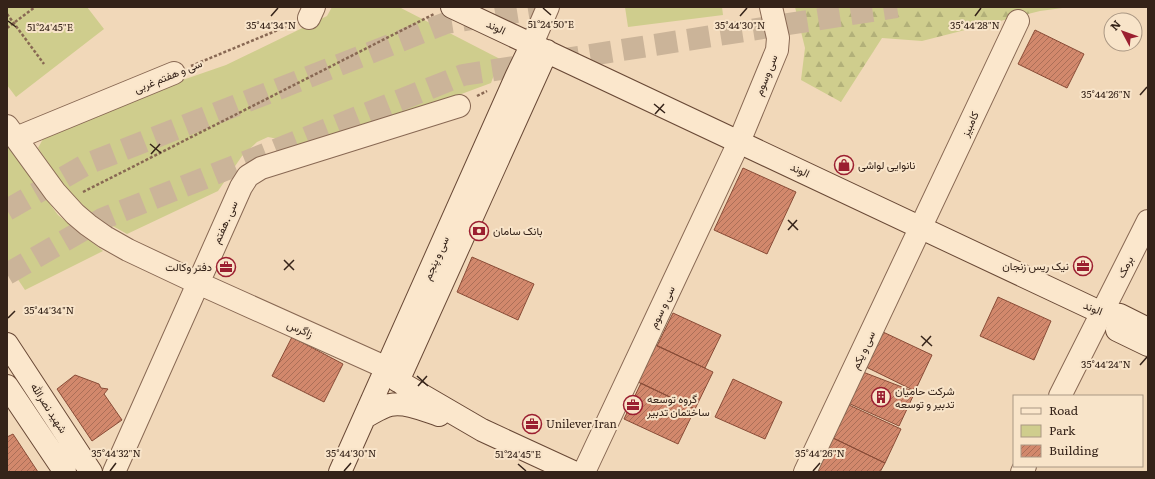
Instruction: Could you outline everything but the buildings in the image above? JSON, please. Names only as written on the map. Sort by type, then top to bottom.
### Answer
[{"type":"street","name":"سی و پنجم","points":[[340,472],[365,417],[392,374],[510,89],[539,47],[548,7]]},
{"type":"street","name":"سی وسوم","points":[[739,142],[778,44],[771,7]]},
{"type":"street","name":"الوند","points":[[443,11],[539,47],[1102,313],[1120,315],[1148,329]]},
{"type":"street","name":"کامبیز","points":[[921,227],[1018,21]]},
{"type":"street","name":"سی و هفتم غربی","points":[[11,132],[174,73]]},
{"type":"street","name":"سی .هفتم","points":[[114,472],[241,187],[248,176],[261,168],[459,106]]},
{"type":"street","name":"زاگرس","points":[[11,132],[63,202],[88,225],[105,237],[128,250],[392,374],[482,430],[573,472]]},
{"type":"street","name":"سی و سوم","points":[[584,472],[739,142]]},
{"type":"street","name":"برمک","points":[[1061,395],[1148,221]]},
{"type":"street","name":"سی و یکم","points":[[805,472],[921,227]]},
{"type":"street","points":[[1102,313],[1117,330],[1148,345]]},
{"type":"street","name":"شهید نصرالله","points":[[7,344],[90,472]]},
{"type":"street","name":"شهید نصرالله","points":[[7,386],[65,472]]},
{"type":"street","points":[[365,417],[390,405],[401,404],[431,412],[482,430]]},
{"type":"path","points":[[7,28],[35,7]]},
{"type":"path","points":[[63,202],[443,11]]},
{"type":"path","name":"سی و هفتم غربی","points":[[174,73],[311,12]]},
{"type":"path","points":[[7,14],[44,64]]},
{"type":"green space","points":[[7,7],[87,7],[104,29],[16,97],[7,85]]},
{"type":"green space","points":[[332,7],[399,7],[500,59],[491,83],[405,115],[295,149],[278,139],[268,137],[257,142],[242,156],[218,191],[127,234],[86,208],[63,184],[38,148],[43,139],[171,84],[226,65],[327,16]]},
{"type":"green space","points":[[625,7],[722,7],[723,15],[628,27]]},
{"type":"green space","points":[[795,7],[1070,7],[1040,11],[922,41],[882,38],[841,102],[801,80],[805,48]]},
{"type":"green space","points":[[8,147],[58,215],[103,251],[25,290],[7,263]]},
{"type":"tunnel","points":[[7,210],[87,164],[446,23],[549,7]]},
{"type":"tunnel","points":[[7,274],[102,219],[463,75],[897,7]]},
{"type":"place","name":"نانوایی لواشی","points":[[844,165]]},
{"type":"place","name":"بانک سامان","points":[[479,231]]},
{"type":"place","name":"نیک ریس زنجان","points":[[1083,266]]},
{"type":"place","name":"دفتر وکالت","points":[[226,267]]},
{"type":"place","name":"شرکت حامیان تدبیر و توسعه","points":[[881,397]]},
{"type":"place","name":"گروه توسعه ساختمان تدبیر","points":[[633,405]]},
{"type":"place","name":"Unilever Iran","points":[[532,424]]}]
